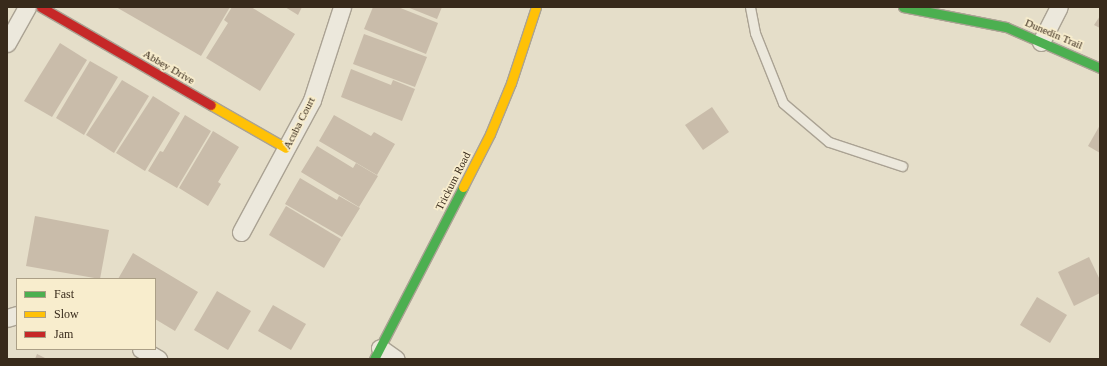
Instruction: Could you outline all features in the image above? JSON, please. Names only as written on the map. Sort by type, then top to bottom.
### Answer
[{"type":"street","points":[[7,43],[27,7]]},
{"type":"street","name":"Abbey Drive","points":[[41,7],[286,148]]},
{"type":"street","name":"Acuba Court","points":[[241,232],[312,100],[342,7]]},
{"type":"street","name":"Trickum Road","points":[[377,354],[490,134],[512,83],[536,7]]},
{"type":"street","name":"Dunedin Trail","points":[[903,7],[1006,27],[1100,68]]},
{"type":"street","points":[[1041,42],[1059,7]]},
{"type":"street","points":[[143,350],[158,359]]},
{"type":"street","points":[[377,354],[396,359]]},
{"type":"lane","points":[[750,7],[755,33],[783,103],[829,142],[902,166]]},
{"type":"building","points":[[116,7],[230,7],[201,56]]},
{"type":"building","points":[[232,7],[251,7],[295,34],[260,91],[206,58],[228,23],[224,20]]},
{"type":"building","points":[[285,7],[302,7],[298,15]]},
{"type":"building","points":[[373,7],[398,7],[438,23],[426,54],[364,29]]},
{"type":"building","points":[[407,7],[442,7],[437,19]]},
{"type":"building","points":[[1100,16],[1100,28],[1094,25]]},
{"type":"building","points":[[364,34],[427,57],[415,87],[353,64]]},
{"type":"building","points":[[60,43],[87,60],[52,117],[24,101]]},
{"type":"building","points":[[90,61],[118,77],[84,135],[56,118]]},
{"type":"building","points":[[351,69],[391,85],[393,80],[415,89],[402,121],[341,97]]},
{"type":"building","points":[[122,80],[149,96],[114,153],[86,135]]},
{"type":"building","points":[[153,96],[180,113],[145,171],[116,153]]},
{"type":"building","points":[[712,107],[729,132],[703,150],[685,125]]},
{"type":"building","points":[[185,115],[211,131],[177,188],[148,171],[160,151],[163,152]]},
{"type":"building","points":[[334,115],[371,136],[374,132],[395,144],[377,175],[319,141]]},
{"type":"building","points":[[1100,125],[1100,153],[1088,146]]},
{"type":"building","points":[[213,131],[239,147],[218,182],[221,184],[208,206],[179,188]]},
{"type":"building","points":[[317,146],[353,168],[356,163],[378,176],[359,207],[301,172]]},
{"type":"building","points":[[300,178],[337,200],[339,196],[360,208],[342,237],[285,204]]},
{"type":"building","points":[[286,206],[341,239],[324,268],[269,235]]},
{"type":"building","points":[[35,216],[109,230],[100,278],[26,266]]},
{"type":"building","points":[[133,253],[198,292],[175,331],[156,320],[156,278],[119,278]]},
{"type":"building","points":[[1089,257],[1100,280],[1100,293],[1074,306],[1058,272]]},
{"type":"building","points":[[217,291],[251,311],[228,350],[194,330]]},
{"type":"building","points":[[1037,297],[1067,315],[1050,343],[1020,325]]},
{"type":"building","points":[[273,305],[306,324],[291,350],[258,331]]},
{"type":"building","points":[[37,354],[47,359],[35,359]]},
{"type":"traffic: fast","points":[[903,7],[1006,27],[1100,68]]},
{"type":"traffic: fast","points":[[374,359],[463,187]]},
{"type":"traffic: slow","points":[[463,187],[490,134],[511,83],[536,7]]},
{"type":"traffic: slow","points":[[211,105],[286,148]]},
{"type":"traffic: jam","points":[[41,7],[211,105]]}]
